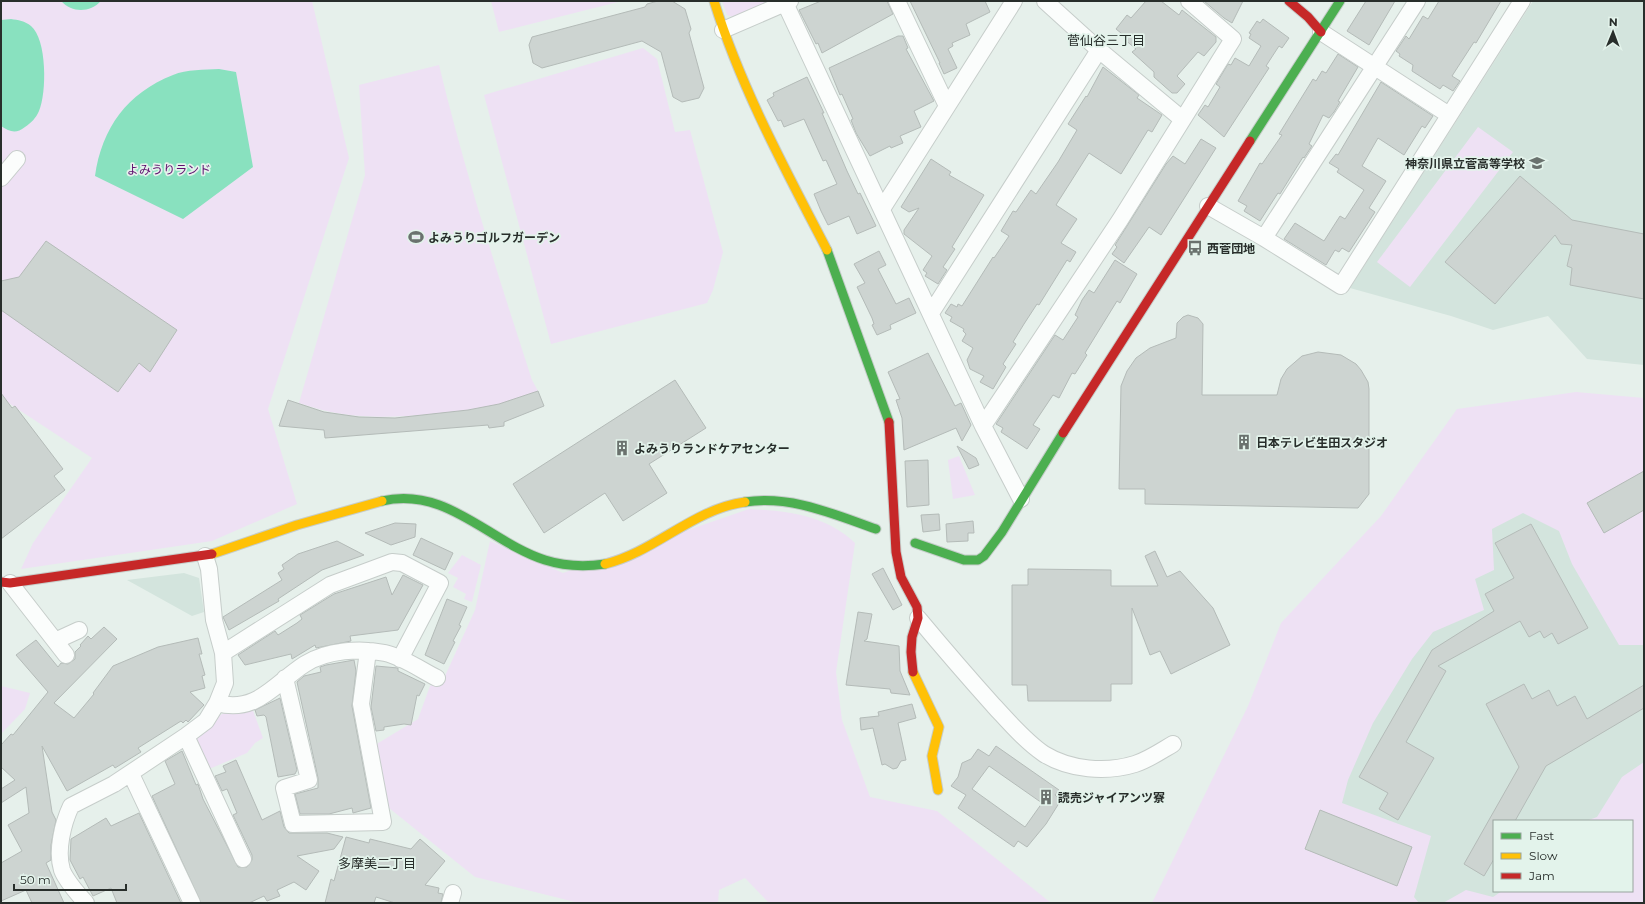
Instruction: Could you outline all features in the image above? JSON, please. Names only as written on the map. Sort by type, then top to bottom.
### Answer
[{"type":"street","points":[[714,1],[723,30],[770,140],[832,259],[889,423],[896,552],[901,577],[917,607],[918,618],[912,637],[912,670],[939,727],[932,756],[938,790]]},
{"type":"street","points":[[897,1],[947,106]]},
{"type":"street","points":[[882,208],[1014,1]]},
{"type":"street","points":[[1045,1],[1099,50],[1182,118]]},
{"type":"street","points":[[983,426],[1120,220],[1182,118],[1233,39],[1188,1]]},
{"type":"street","points":[[1290,1],[1308,17],[1321,32],[1449,116]]},
{"type":"street","points":[[916,543],[964,559],[978,560],[987,553],[998,539],[1021,499],[1340,1]]},
{"type":"street","points":[[1264,238],[1417,1]]},
{"type":"street","points":[[1208,206],[1264,238],[1341,286],[1522,1]]},
{"type":"street","points":[[723,30],[788,2],[983,426],[1021,499]]},
{"type":"street","points":[[932,313],[1099,50]]},
{"type":"street","points":[[1,178],[17,159]]},
{"type":"street","points":[[5,582],[205,556],[221,552],[297,525],[400,498],[449,507],[476,521],[509,544],[536,557],[562,565],[589,566],[618,562],[650,548],[689,523],[724,506],[760,498],[790,501],[811,506],[876,529]]},
{"type":"street","points":[[86,903],[62,871],[60,854],[68,813],[72,806],[131,774],[206,721],[217,703],[225,683],[222,653],[214,620],[209,569],[205,556]]},
{"type":"street","points":[[222,653],[330,585],[392,562],[402,563],[440,583],[400,659]]},
{"type":"street","points":[[5,582],[66,655]]},
{"type":"street","points":[[918,618],[957,665],[1018,732],[1044,754],[1067,764],[1088,768],[1115,768],[1137,764],[1173,744]]},
{"type":"street","points":[[55,641],[79,630]]},
{"type":"street","points":[[217,703],[230,707],[259,700],[285,678],[306,664],[324,655],[368,651],[386,654],[400,659],[437,678]]},
{"type":"street","points":[[285,678],[309,780],[284,788],[293,824],[383,822],[368,749],[362,704],[368,651]]},
{"type":"street","points":[[186,736],[243,859]]},
{"type":"street","points":[[131,774],[192,903]]},
{"type":"shaded area","points":[[61,1],[101,1],[92,8],[81,10],[70,8]]},
{"type":"shaded area","name":"神奈川県立菅高等学校","points":[[1533,1],[1644,1],[1644,365],[1587,359],[1548,316],[1493,330],[1451,316],[1350,288]]},
{"type":"shaded area","points":[[11,19],[26,23],[31,26],[36,33],[43,54],[44,67],[42,103],[39,111],[29,124],[19,131],[10,131],[1,126],[1,20]]},
{"type":"shaded area","points":[[219,69],[236,72],[253,167],[183,219],[95,176],[98,159],[104,142],[119,114],[130,102],[142,92],[178,73]]},
{"type":"shaded area","points":[[1644,425],[1644,903],[1158,903],[1313,626]]},
{"type":"shaded area","points":[[184,573],[199,578],[204,612],[192,616],[127,580]]},
{"type":"green space","name":"よみうりランド","points":[[1,1],[312,1],[349,158],[268,409],[297,504],[212,541],[21,569],[33,543],[92,458],[1,398]]},
{"type":"green space","points":[[491,1],[622,1],[499,32]]},
{"type":"green space","points":[[722,1],[770,1],[733,17],[727,15]]},
{"type":"green space","points":[[643,48],[657,59],[675,132],[690,130],[723,252],[713,290],[707,303],[551,344],[484,95]]},
{"type":"green space","name":"よみうりゴルフガーデン","points":[[439,65],[482,224],[532,380],[538,391],[498,405],[442,413],[383,417],[350,415],[316,409],[299,403],[365,175],[359,85]]},
{"type":"green space","points":[[1478,127],[1513,152],[1410,287],[1377,262]]},
{"type":"green space","points":[[1576,392],[1644,398],[1644,473],[1643,472],[1587,503],[1604,533],[1644,510],[1644,645],[1619,645],[1572,564],[1559,531],[1523,513],[1492,529],[1494,570],[1475,579],[1484,610],[1433,632],[1412,659],[1373,723],[1348,780],[1342,803],[1431,836],[1414,897],[1419,903],[1152,903],[1248,706],[1281,623],[1381,516],[1457,409]],"holes":[[[1320,810],[1412,847],[1397,886],[1305,849]]]},
{"type":"green space","points":[[959,456],[975,495],[953,499],[948,460]]},
{"type":"green space","points":[[749,509],[792,513],[819,520],[832,526],[855,543],[836,672],[842,720],[870,797],[937,811],[1051,903],[769,903],[745,878],[719,890],[718,903],[579,903],[475,877],[389,808],[375,745],[418,719],[430,686],[445,676],[475,610],[490,541],[563,573]]},
{"type":"green space","points":[[462,555],[481,565],[472,602],[464,599],[466,594],[453,587],[458,578],[448,573]]},
{"type":"green space","points":[[1,686],[30,693],[25,709],[1,734]]},
{"type":"green space","points":[[252,708],[263,738],[255,743],[247,753],[209,769],[194,736],[222,714]]},
{"type":"green space","points":[[1644,762],[1644,903],[1443,903],[1466,890],[1493,897],[1500,892],[1633,892],[1633,820],[1589,820],[1597,817],[1622,777]]},
{"type":"building","points":[[658,1],[672,1],[685,9],[691,29],[689,33],[704,88],[699,98],[682,102],[673,97],[661,52],[642,41],[542,68],[533,63],[529,45],[532,37],[645,7],[647,4]]},
{"type":"building","points":[[821,1],[887,1],[893,14],[822,53],[799,10]]},
{"type":"building","points":[[910,1],[985,1],[990,12],[966,24],[970,35],[952,43],[953,46],[948,49],[957,68],[944,74]]},
{"type":"building","points":[[1146,1],[1161,1],[1179,15],[1182,10],[1216,37],[1216,42],[1204,56],[1198,52],[1177,76],[1185,84],[1177,93],[1172,93],[1154,77],[1154,72],[1132,52],[1136,49],[1124,39],[1126,37],[1116,29],[1127,15],[1131,18]]},
{"type":"building","points":[[1204,1],[1243,1],[1232,23]]},
{"type":"building","points":[[1366,1],[1395,1],[1369,45],[1347,31]]},
{"type":"building","points":[[1439,1],[1501,1],[1476,43],[1474,42],[1452,76],[1460,81],[1453,91],[1443,85],[1440,89],[1412,71],[1413,65],[1399,56],[1400,54],[1396,51],[1406,36],[1409,39],[1423,16],[1428,19]]},
{"type":"building","points":[[1263,19],[1289,38],[1282,48],[1279,46],[1266,66],[1269,68],[1224,137],[1198,115],[1205,105],[1208,107],[1220,87],[1216,84],[1228,64],[1231,65],[1235,58],[1249,66],[1261,46],[1249,38],[1251,34],[1249,33],[1257,21],[1260,23]]},
{"type":"building","points":[[898,36],[903,36],[908,48],[906,49],[934,101],[914,111],[921,127],[900,136],[903,143],[891,148],[890,146],[870,156],[856,133],[851,120],[853,119],[842,94],[840,95],[829,68]]},
{"type":"building","points":[[1338,54],[1358,67],[1338,101],[1340,102],[1334,112],[1329,118],[1323,115],[1309,144],[1312,146],[1260,221],[1244,211],[1247,206],[1238,201],[1260,163],[1262,164],[1282,135],[1279,134],[1313,79],[1316,81],[1322,71],[1326,73]]},
{"type":"building","points":[[1103,67],[1139,95],[1137,98],[1162,115],[1152,132],[1148,130],[1121,174],[1089,153],[1056,205],[1077,219],[1061,243],[1076,252],[1070,262],[1067,260],[1039,305],[1037,304],[1013,342],[1016,344],[1003,364],[1006,367],[993,389],[980,382],[984,376],[970,369],[967,360],[973,348],[962,341],[966,334],[963,331],[964,329],[950,321],[952,317],[945,313],[951,304],[957,307],[958,304],[962,306],[993,257],[994,258],[1009,236],[1001,231],[1013,211],[1016,212],[1031,190],[1036,194],[1058,162],[1077,130],[1068,124],[1086,96],[1087,97]]},
{"type":"building","points":[[807,77],[824,113],[822,113],[847,171],[858,194],[860,193],[876,226],[857,234],[849,216],[828,225],[821,211],[814,194],[837,184],[826,160],[823,161],[804,119],[784,127],[781,120],[778,121],[767,100],[774,96],[773,93]]},
{"type":"building","points":[[1381,82],[1433,116],[1425,128],[1422,126],[1404,155],[1378,138],[1362,166],[1386,181],[1369,208],[1375,212],[1349,252],[1342,248],[1339,252],[1335,250],[1326,265],[1284,239],[1295,223],[1324,241],[1340,216],[1345,219],[1364,190],[1337,172],[1339,169],[1329,163],[1336,154],[1338,155]]},
{"type":"building","points":[[1201,139],[1216,148],[1161,235],[1149,227],[1124,263],[1112,254],[1117,247],[1115,245],[1166,164],[1173,156],[1185,164]]},
{"type":"building","points":[[931,159],[951,172],[949,175],[984,195],[952,247],[955,249],[943,267],[947,270],[938,284],[925,276],[927,273],[923,270],[932,256],[904,234],[904,230],[919,208],[909,212],[901,207]]},
{"type":"building","points":[[1520,176],[1572,220],[1644,234],[1644,299],[1570,285],[1572,268],[1567,266],[1572,245],[1561,244],[1555,235],[1495,304],[1445,262]]},
{"type":"building","points":[[46,241],[177,330],[150,372],[139,363],[118,392],[1,310],[1,281],[19,277]]},
{"type":"building","points":[[879,251],[886,265],[878,269],[896,304],[909,298],[916,313],[890,325],[891,329],[877,335],[872,325],[874,324],[872,318],[857,287],[865,283],[854,264]]},
{"type":"building","points":[[1115,260],[1137,274],[1120,303],[1117,301],[1085,353],[1087,355],[1075,374],[1072,373],[1059,398],[1053,395],[1033,425],[1040,429],[1027,449],[1001,432],[1003,428],[996,424],[1055,335],[1063,340],[1078,317],[1075,315],[1082,300],[1089,290],[1094,293]]},
{"type":"building","name":"日本テレビ生田スタジオ","points":[[1188,315],[1198,318],[1203,324],[1202,395],[1277,395],[1281,379],[1287,369],[1302,356],[1318,352],[1341,355],[1356,364],[1368,382],[1369,389],[1369,494],[1358,508],[1145,504],[1145,489],[1119,489],[1121,386],[1127,371],[1136,358],[1150,348],[1176,338],[1177,323],[1183,317]]},
{"type":"building","points":[[928,353],[955,406],[961,403],[971,425],[962,441],[956,428],[904,450],[902,418],[896,400],[900,399],[888,372]]},
{"type":"building","name":"よみうりランドケアセンター","points":[[675,380],[706,428],[649,464],[667,493],[623,521],[605,493],[544,533],[513,484]]},
{"type":"building","points":[[538,391],[544,406],[504,422],[504,426],[489,428],[488,425],[325,438],[324,430],[279,426],[288,400],[324,412],[359,417],[395,418],[468,410],[499,404]]},
{"type":"building","points":[[1,393],[12,408],[15,406],[63,469],[54,476],[65,490],[1,539]]},
{"type":"building","points":[[957,446],[976,458],[979,465],[969,469]]},
{"type":"building","points":[[928,460],[929,505],[907,507],[905,461]]},
{"type":"building","points":[[1644,471],[1644,510],[1604,533],[1587,503]]},
{"type":"building","points":[[939,514],[940,530],[923,532],[921,515]]},
{"type":"building","points":[[973,521],[974,533],[968,533],[968,541],[947,542],[946,524]]},
{"type":"building","points":[[395,523],[416,524],[415,537],[391,545],[365,533]]},
{"type":"building","points":[[1531,524],[1588,628],[1558,644],[1552,633],[1544,638],[1540,631],[1529,637],[1520,621],[1438,666],[1446,671],[1406,742],[1434,758],[1398,820],[1379,809],[1388,793],[1359,777],[1432,650],[1494,611],[1485,594],[1514,578],[1495,543]]},
{"type":"building","points":[[421,538],[453,553],[445,570],[413,555]]},
{"type":"building","points":[[337,541],[364,555],[322,570],[278,599],[279,601],[229,630],[223,617],[282,580],[278,573],[284,569],[282,565],[298,554]]},
{"type":"building","points":[[1155,551],[1167,577],[1180,571],[1213,608],[1230,645],[1171,674],[1160,651],[1150,655],[1132,608],[1132,684],[1111,684],[1111,701],[1028,701],[1027,685],[1012,685],[1012,585],[1028,585],[1028,569],[1111,570],[1111,586],[1158,586],[1145,556]]},
{"type":"building","points":[[883,568],[902,605],[893,610],[872,574]]},
{"type":"building","points":[[403,575],[423,585],[398,630],[350,636],[351,641],[316,648],[315,645],[292,659],[291,654],[245,665],[238,655],[275,631],[278,635],[297,623],[302,619],[300,615],[334,594],[386,577],[392,595]]},
{"type":"building","points":[[447,599],[467,607],[459,625],[461,626],[453,641],[455,642],[444,664],[425,655]]},
{"type":"building","points":[[858,612],[872,614],[867,639],[864,641],[899,646],[900,671],[910,695],[891,693],[890,689],[846,685]]},
{"type":"building","points":[[104,627],[117,639],[54,703],[74,718],[94,694],[93,693],[113,666],[158,647],[198,638],[202,654],[199,654],[205,675],[202,676],[205,688],[190,692],[204,705],[188,722],[186,720],[183,723],[181,721],[138,748],[141,752],[115,768],[113,765],[67,791],[42,746],[52,812],[56,820],[51,845],[51,860],[46,863],[64,903],[32,903],[26,890],[1,901],[1,863],[22,851],[8,825],[29,813],[26,787],[1,803],[1,789],[15,780],[1,767],[1,745],[11,734],[13,735],[48,692],[16,655],[36,640],[58,667],[61,663],[68,664],[75,659],[75,652],[88,636],[91,639]]},
{"type":"building","points":[[354,660],[356,671],[352,706],[371,808],[353,813],[352,808],[329,814],[300,814],[295,794],[318,788],[318,778],[297,682],[304,676],[321,672],[320,667]]},
{"type":"building","points":[[376,666],[398,668],[398,671],[425,684],[419,696],[417,695],[411,725],[404,724],[384,727],[384,730],[376,731],[371,707]]},
{"type":"building","points":[[1524,684],[1532,699],[1549,690],[1557,706],[1575,696],[1587,719],[1644,685],[1644,708],[1546,766],[1516,820],[1493,820],[1493,861],[1484,876],[1464,864],[1519,767],[1486,704]]},
{"type":"building","points":[[280,698],[297,770],[295,774],[278,777],[266,717],[264,715],[257,716],[255,710]]},
{"type":"building","points":[[912,704],[916,718],[898,723],[906,760],[901,761],[897,768],[893,769],[885,764],[882,765],[873,728],[861,730],[860,718],[879,716],[878,712]]},
{"type":"building","name":"読売ジャイアンツ寮","points":[[996,746],[1059,790],[1055,795],[1061,800],[1046,824],[1027,847],[1018,841],[1014,847],[958,808],[966,795],[951,786],[958,777],[962,763],[971,759],[978,749],[989,756]],"holes":[[[989,766],[1042,803],[1025,827],[972,789]]]},
{"type":"building","points":[[182,751],[196,785],[198,784],[203,799],[238,867],[247,867],[252,860],[252,855],[233,815],[237,813],[227,789],[222,791],[215,776],[226,772],[223,766],[236,760],[262,820],[280,811],[284,827],[289,833],[327,833],[343,837],[334,849],[297,856],[319,871],[306,890],[294,882],[277,890],[280,896],[267,901],[264,896],[249,903],[201,903],[152,796],[175,784],[165,761]]},
{"type":"building","points":[[1320,810],[1412,847],[1397,886],[1305,849]]},
{"type":"building","points":[[139,813],[181,903],[117,903],[111,888],[93,896],[83,877],[80,879],[70,860],[71,839],[106,818],[111,826]]},
{"type":"building","points":[[346,837],[369,843],[370,839],[411,849],[420,839],[445,861],[425,885],[439,888],[438,893],[443,894],[441,903],[395,903],[376,897],[374,903],[325,903],[331,879],[334,881]]},
{"type":"traffic: fast","points":[[1250,141],[1340,1]]},
{"type":"traffic: fast","points":[[827,250],[889,422]]},
{"type":"traffic: fast","points":[[915,543],[964,560],[978,560],[984,556],[1002,532],[1063,433]]},
{"type":"traffic: fast","points":[[382,501],[405,498],[427,501],[447,508],[525,552],[559,564],[605,564]]},
{"type":"traffic: fast","points":[[745,502],[779,501],[812,507],[876,529]]},
{"type":"traffic: slow","points":[[714,1],[737,65],[765,128],[827,250]]},
{"type":"traffic: slow","points":[[212,554],[297,525],[382,501]]},
{"type":"traffic: slow","points":[[605,564],[641,550],[708,513],[726,506],[745,502]]},
{"type":"traffic: slow","points":[[913,672],[939,727],[932,756],[938,790]]},
{"type":"traffic: jam","points":[[1289,1],[1308,17],[1321,32]]},
{"type":"traffic: jam","points":[[1063,433],[1250,141]]},
{"type":"traffic: jam","points":[[889,422],[896,552],[901,577],[917,607],[918,618],[912,637],[911,652],[913,672]]},
{"type":"traffic: jam","points":[[1,582],[10,583],[212,554]]},
{"type":"place","name":"神奈川県立菅高等学校","points":[[1537,163]]},
{"type":"place","name":"よみうりゴルフガーデン","points":[[416,237]]},
{"type":"place","name":"西菅団地","points":[[1195,248]]},
{"type":"place","name":"日本テレビ生田スタジオ","points":[[1244,442]]},
{"type":"place","name":"よみうりランドケアセンター","points":[[622,448]]},
{"type":"place","name":"読売ジャイアンツ寮","points":[[1046,797]]},
{"type":"district","name":"菅仙谷三丁目","points":[[1106,40]]},
{"type":"district","name":"多摩美二丁目","points":[[377,863]]}]
